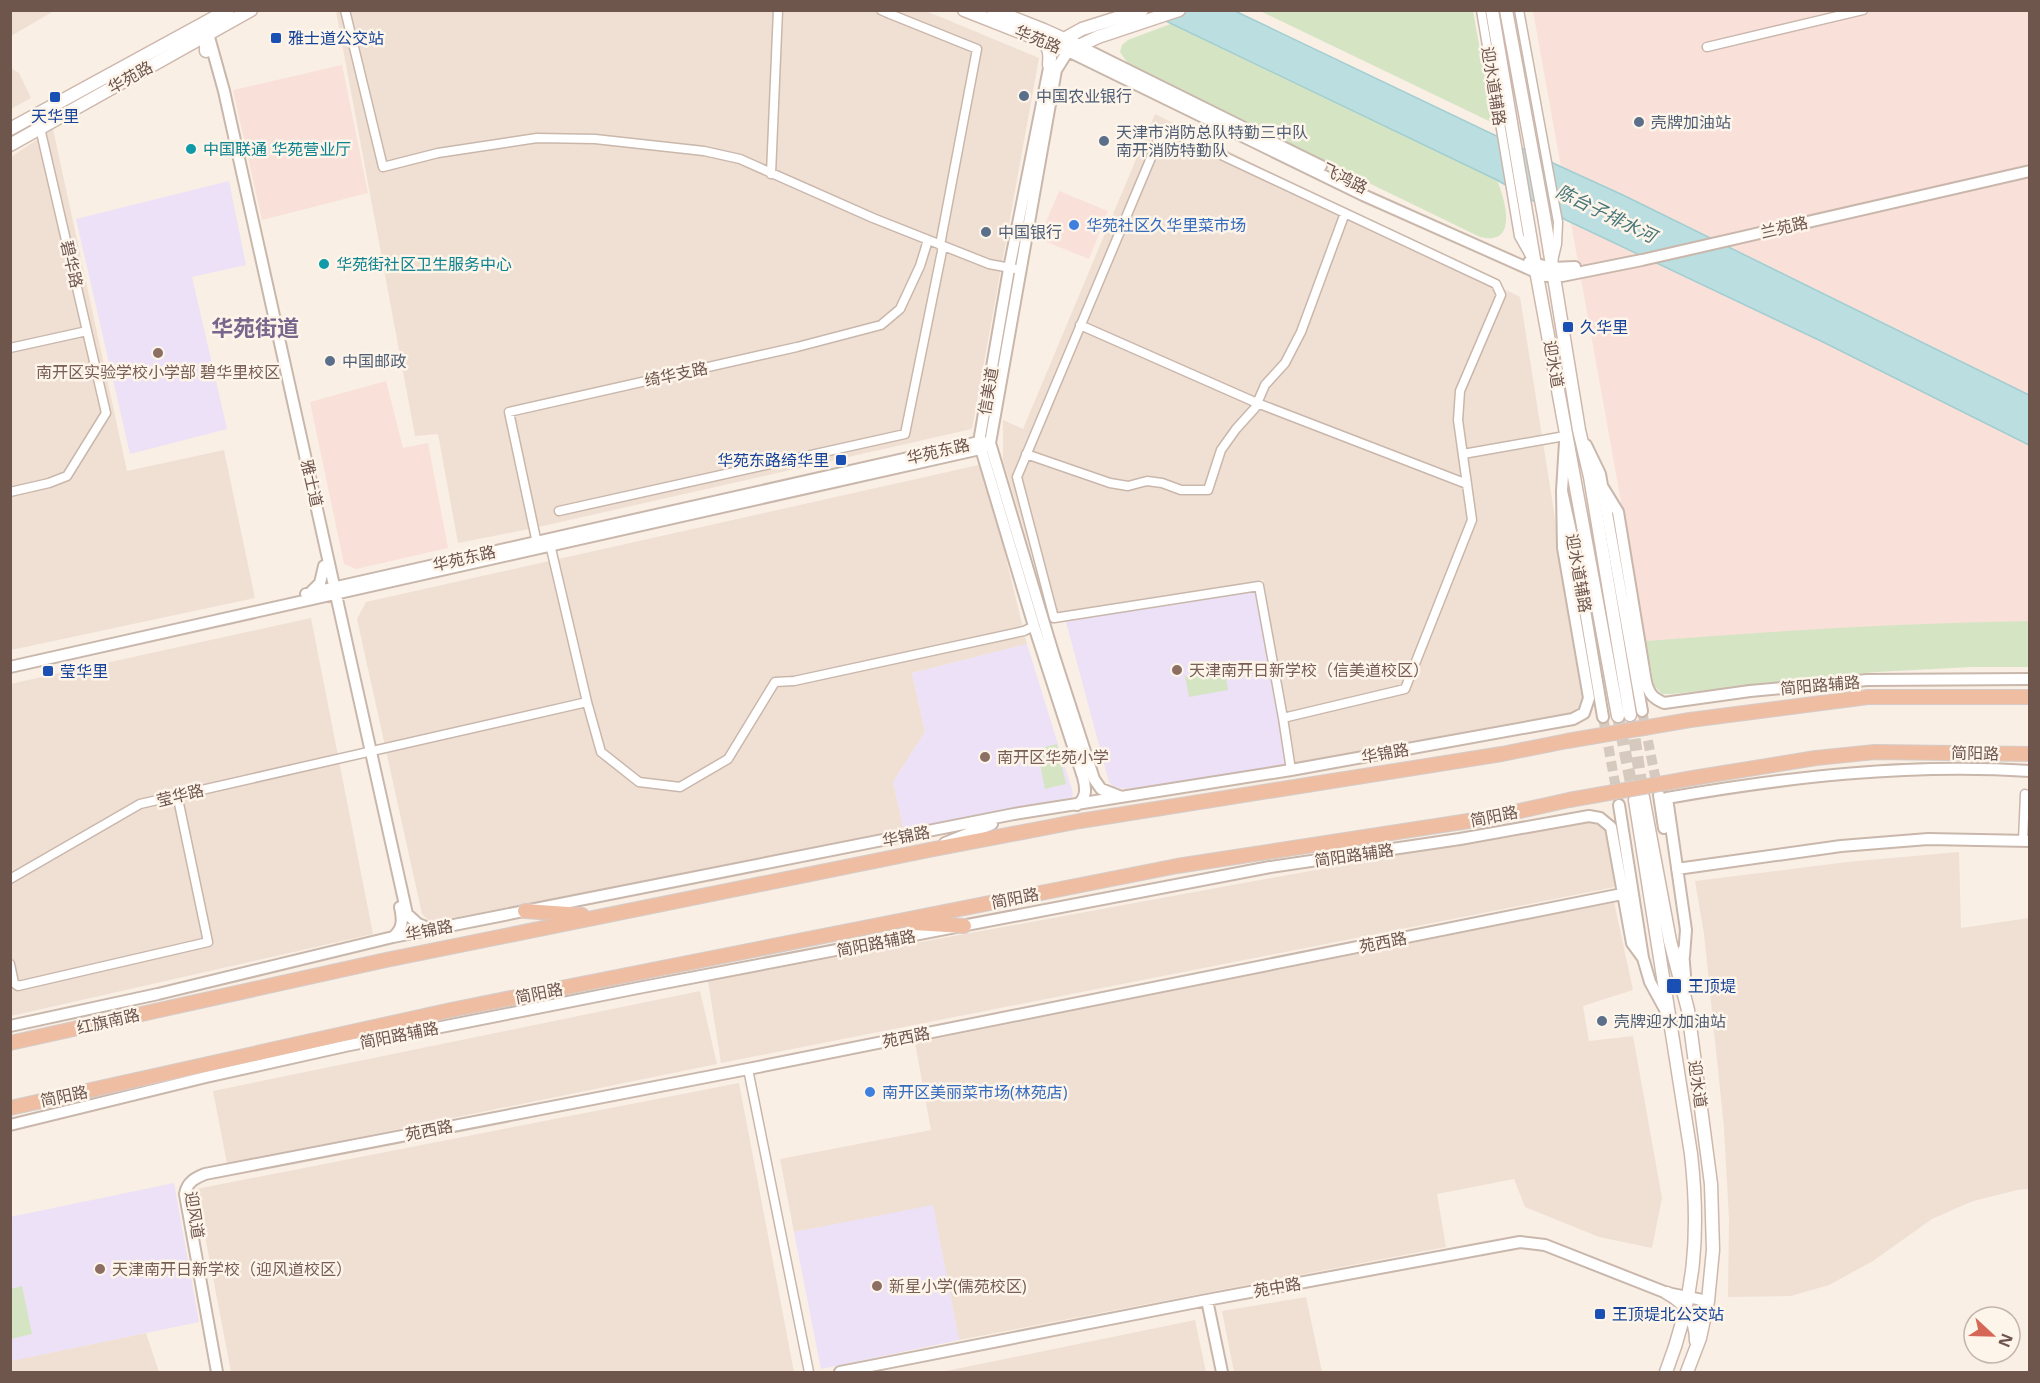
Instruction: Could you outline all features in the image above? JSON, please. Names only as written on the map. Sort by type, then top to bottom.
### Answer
[{"type":"highway","points":[[525,911],[600,916],[1080,821],[1490,756],[1690,720],[1868,697],[2030,697]]},
{"type":"highway","name":"简阳路","points":[[10,1108],[451,1010],[1177,866],[1488,818],[1569,800],[1816,759],[1875,752],[2030,754]]},
{"type":"highway","name":"红旗南路","points":[[10,1043],[205,999],[600,916]]},
{"type":"highway","points":[[894,922],[964,926]]},
{"type":"main road","name":"华苑路","points":[[10,145],[224,17],[251,10]]},
{"type":"main road","name":"华苑路","points":[[964,10],[1040,39],[1067,46],[1142,16],[1179,10]]},
{"type":"main road","name":"华苑路","points":[[993,10],[1067,46]]},
{"type":"main road","name":"迎水道","points":[[1492,10],[1537,269],[1630,714]]},
{"type":"main road","name":"迎水道","points":[[1506,10],[1544,216],[1570,432]]},
{"type":"main road","name":"华苑路","points":[[1067,46],[1082,29],[1128,15],[1142,16]]},
{"type":"main road","name":"华苑路","points":[[10,129],[204,31]]},
{"type":"main road","points":[[204,31],[210,49]]},
{"type":"main road","points":[[1040,39],[1050,51],[1049,65]]},
{"type":"main road","name":"迎水道","points":[[1666,1372],[1680,1333],[1686,1303],[1695,1242],[1696,1210],[1691,1154],[1668,1016],[1639,798],[1670,941],[1688,1010],[1713,1201],[1713,1250],[1708,1304],[1687,1372]]},
{"type":"main road","points":[[1667,1293],[1686,1303],[1696,1331],[1695,1352]]},
{"type":"street","points":[[345,10],[383,167],[438,153],[537,138],[641,143],[704,152],[740,159],[873,218],[989,264],[1015,269]]},
{"type":"street","points":[[771,174],[778,10]]},
{"type":"street","points":[[559,511],[905,434],[942,245],[976,49],[890,12],[880,10]]},
{"type":"street","name":"迎水道辅路","points":[[1481,10],[1519,236],[1537,269]]},
{"type":"street","points":[[1519,10],[1557,219],[1557,244],[1552,272]]},
{"type":"street","points":[[1707,47],[1863,10]]},
{"type":"street","points":[[210,49],[224,17]]},
{"type":"street","name":"信美道","points":[[1067,46],[1049,65],[983,445],[1094,779],[1101,789],[1112,795],[1123,797]]},
{"type":"street","name":"信美道","points":[[1067,46],[1056,70],[982,423],[983,445],[1034,626],[1085,783],[1084,797],[1076,805]]},
{"type":"street","name":"飞鸿路","points":[[1067,46],[1537,269],[1552,272]]},
{"type":"street","name":"雅士道","points":[[210,49],[327,566],[330,589],[407,914],[418,924],[433,929]]},
{"type":"street","name":"碧华路","points":[[10,492],[49,483],[67,476],[106,413],[37,115]]},
{"type":"street","points":[[1283,718],[1405,689],[1472,520],[1458,420],[1460,391],[1502,295],[1496,284],[1168,130],[1158,141],[1017,477],[1054,618],[1259,586],[1292,770]]},
{"type":"street","name":"兰苑路","points":[[1552,272],[1638,258],[2030,169]]},
{"type":"street","points":[[1026,454],[1110,483],[1128,486],[1147,481],[1162,483],[1181,490],[1208,490],[1221,450],[1257,403],[1265,385],[1285,363],[1301,332],[1345,213]]},
{"type":"street","name":"绮华支路","points":[[537,545],[509,412],[797,347],[881,325],[900,309],[920,266],[928,240]]},
{"type":"street","points":[[1080,325],[1257,403],[1467,484]]},
{"type":"street","points":[[10,348],[87,331]]},
{"type":"street","points":[[964,445],[975,437],[982,423]]},
{"type":"street","points":[[1463,453],[1570,432],[1600,474],[1630,714]]},
{"type":"street","name":"迎水道辅路","points":[[1570,432],[1562,491],[1574,545],[1603,717]]},
{"type":"street","name":"华苑东路","points":[[330,589],[537,545],[964,445],[983,445]]},
{"type":"street","name":"华苑东路","points":[[550,542],[983,445]]},
{"type":"street","name":"简阳路辅路","points":[[1602,486],[1618,512],[1646,682],[1649,693],[1654,699],[1664,703],[1750,691],[1867,680],[2030,679]]},
{"type":"street","name":"华锦路","points":[[10,1026],[158,994],[393,937],[1014,814],[1292,770],[1574,720],[1584,714],[1589,698],[1563,548],[1562,491]]},
{"type":"street","points":[[550,542],[601,753],[639,782],[681,787],[728,759],[775,682],[794,681],[884,662],[1024,631],[1034,626]]},
{"type":"street","name":"华苑东路","points":[[10,667],[308,597],[362,580],[537,545]]},
{"type":"street","points":[[308,597],[320,583],[327,566],[343,576],[362,580]]},
{"type":"street","name":"华苑东路","points":[[10,660],[308,597]]},
{"type":"street","name":"莹华路","points":[[10,879],[140,804],[587,702]]},
{"type":"street","name":"雅士道","points":[[369,752],[402,914],[401,929],[393,937]]},
{"type":"street","points":[[1663,796],[1779,780],[1872,771],[1937,768],[2030,771]]},
{"type":"street","points":[[10,964],[14,983],[18,986],[208,942],[177,794]]},
{"type":"street","points":[[1677,869],[1841,846],[1928,838],[2026,841],[2025,794]]},
{"type":"street","points":[[1663,796],[1686,930],[1684,956]]},
{"type":"street","points":[[1663,796],[1684,956],[1688,1010]]},
{"type":"street","points":[[1619,805],[1643,958],[1650,982],[1668,1016]]},
{"type":"street","points":[[929,850],[1014,814]]},
{"type":"street","name":"简阳路辅路","points":[[10,1125],[345,1046],[1270,867],[1460,839],[1589,816],[1600,818],[1611,828],[1632,943],[1643,958]]},
{"type":"street","name":"苑西路","points":[[191,1180],[205,1174],[748,1069],[1622,894]]},
{"type":"street","points":[[345,1046],[451,1010]]},
{"type":"street","points":[[748,1069],[809,1372]]},
{"type":"street","name":"迎风道","points":[[191,1180],[185,1194],[217,1372]]},
{"type":"street","name":"迎风道","points":[[191,1180],[190,1191],[224,1372]]},
{"type":"street","name":"苑中路","points":[[840,1372],[1520,1242],[1545,1245],[1667,1293]]},
{"type":"street","name":"苑中路","points":[[877,1372],[1208,1303],[1521,1247],[1538,1251],[1661,1298],[1708,1304]]},
{"type":"street","points":[[1208,1303],[1222,1372]]},
{"type":"shaded area","points":[[11,10],[54,10],[54,11],[11,36]]},
{"type":"shaded area","points":[[336,11],[926,11],[1039,58],[972,429],[534,528],[458,543],[438,434],[415,436]]},
{"type":"shaded area","points":[[1533,11],[2029,11],[2029,621],[1646,641]]},
{"type":"shaded area","points":[[342,65],[368,193],[262,220],[233,90]]},
{"type":"shaded area","name":"天华里","points":[[11,68],[19,73],[31,98],[11,109]]},
{"type":"shaded area","points":[[1155,114],[1520,297],[1584,701],[1580,709],[1573,713],[1293,763],[1263,580],[1050,615],[1003,460],[1003,420],[1023,429]]},
{"type":"shaded area","points":[[53,129],[127,471],[224,450],[255,598],[11,650],[11,157]]},
{"type":"shaded area","name":"南开区实验学校小学部 碧华里校区","points":[[229,181],[246,265],[192,277],[227,429],[130,454],[76,219]]},
{"type":"shaded area","name":"华苑社区久华里菜市场","points":[[1059,191],[1108,211],[1089,259],[1039,239]]},
{"type":"shaded area","points":[[386,381],[403,448],[428,443],[448,548],[356,569],[344,564],[310,402]]},
{"type":"shaded area","points":[[983,464],[1027,644],[912,673],[925,732],[893,782],[904,831],[437,921],[428,920],[422,914],[357,619],[366,602]]},
{"type":"shaded area","name":"天津南开日新学校（信美道校区）","points":[[1262,586],[1290,766],[1126,789],[1114,787],[1109,782],[1066,622]]},
{"type":"shaded area","name":"莹华里","points":[[311,618],[373,934],[11,1016],[10,684]]},
{"type":"shaded area","name":"南开区华苑小学","points":[[1027,644],[1073,793],[1072,797],[904,831],[893,782],[925,732],[912,673]]},
{"type":"shaded area","points":[[1604,817],[1615,887],[721,1063],[708,981]]},
{"type":"shaded area","points":[[1959,852],[1961,928],[2029,918],[2029,1189],[1973,1201],[1932,1219],[1873,1261],[1829,1285],[1791,1296],[1728,1297],[1729,1219],[1724,1128],[1704,934],[1695,881],[1847,862]]},
{"type":"shaded area","points":[[1614,902],[1633,990],[1583,1006],[1589,1041],[1633,1036],[1662,1198],[1652,1248],[1599,1237],[1525,1207],[1514,1179],[1437,1194],[1446,1247],[959,1340],[933,1206],[794,1232],[780,1159],[931,1130],[915,1043]]},
{"type":"shaded area","points":[[700,991],[717,1064],[227,1164],[213,1091]]},
{"type":"shaded area","points":[[739,1083],[794,1372],[231,1372],[196,1189]]},
{"type":"shaded area","name":"天津南开日新学校（迎风道校区）","points":[[174,1183],[199,1322],[11,1361],[10,1217]]},
{"type":"shaded area","name":"新星小学(儒苑校区)","points":[[933,1205],[959,1340],[821,1369],[794,1232]]},
{"type":"shaded area","points":[[1306,1297],[1322,1372],[1234,1372],[1222,1311]]},
{"type":"shaded area","points":[[1195,1320],[1206,1372],[941,1372]]},
{"type":"shaded area","points":[[146,1333],[159,1372],[11,1372],[10,1361]]},
{"type":"green space","points":[[1260,11],[1473,11],[1493,123]]},
{"type":"green space","points":[[1173,23],[1497,180],[1505,209],[1505,228],[1500,235],[1492,238],[1480,237],[1129,65],[1120,52],[1122,45],[1128,40]]},
{"type":"green space","points":[[2029,621],[2029,667],[1972,667],[1876,672],[1672,694],[1662,694],[1654,686],[1646,641],[1837,628]]},
{"type":"green space","points":[[1225,669],[1228,690],[1189,697],[1185,676]]},
{"type":"green space","points":[[1057,744],[1066,784],[1045,789],[1037,749]]},
{"type":"green space","points":[[22,1286],[32,1334],[11,1339],[11,1289]]},
{"type":"water","name":"陈台子排水河","points":[[1145,11],[1235,11],[1625,196],[2029,395],[2029,445],[1823,342],[1566,220],[1497,180]]},
{"type":"tunnel","points":[[1642,711],[1658,791]]},
{"type":"tunnel","points":[[1618,716],[1634,798]]},
{"type":"tunnel","points":[[1603,717],[1619,805]]},
{"type":"tunnel","points":[[1632,721],[1643,796]]},
{"type":"place","name":"雅士道公交站","points":[[276,38]]},
{"type":"place","name":"中国农业银行","points":[[1024,96]]},
{"type":"place","name":"天华里","points":[[55,97]]},
{"type":"place","name":"壳牌加油站","points":[[1639,122]]},
{"type":"place","name":"天津市消防总队特勤三中队 南开消防特勤队","points":[[1104,141]]},
{"type":"place","name":"中国联通 华苑营业厅","points":[[191,149]]},
{"type":"place","name":"华苑社区久华里菜市场","points":[[1074,225]]},
{"type":"place","name":"中国银行","points":[[986,232]]},
{"type":"place","name":"华苑街社区卫生服务中心","points":[[324,264]]},
{"type":"place","name":"久华里","points":[[1568,327]]},
{"type":"place","name":"南开区实验学校小学部 碧华里校区","points":[[158,353]]},
{"type":"place","name":"中国邮政","points":[[330,361]]},
{"type":"place","name":"华苑东路绮华里","points":[[841,460]]},
{"type":"place","name":"天津南开日新学校（信美道校区）","points":[[1177,670]]},
{"type":"place","name":"莹华里","points":[[48,671]]},
{"type":"place","name":"南开区华苑小学","points":[[985,757]]},
{"type":"place","name":"王顶堤","points":[[1674,986]]},
{"type":"place","name":"壳牌迎水加油站","points":[[1602,1021]]},
{"type":"place","name":"南开区美丽菜市场(林苑店)","points":[[870,1092]]},
{"type":"place","name":"天津南开日新学校（迎风道校区）","points":[[100,1269]]},
{"type":"place","name":"新星小学(儒苑校区)","points":[[877,1286]]},
{"type":"place","name":"王顶堤北公交站","points":[[1600,1314]]},
{"type":"district","name":"华苑街道","points":[[255,328]]}]
